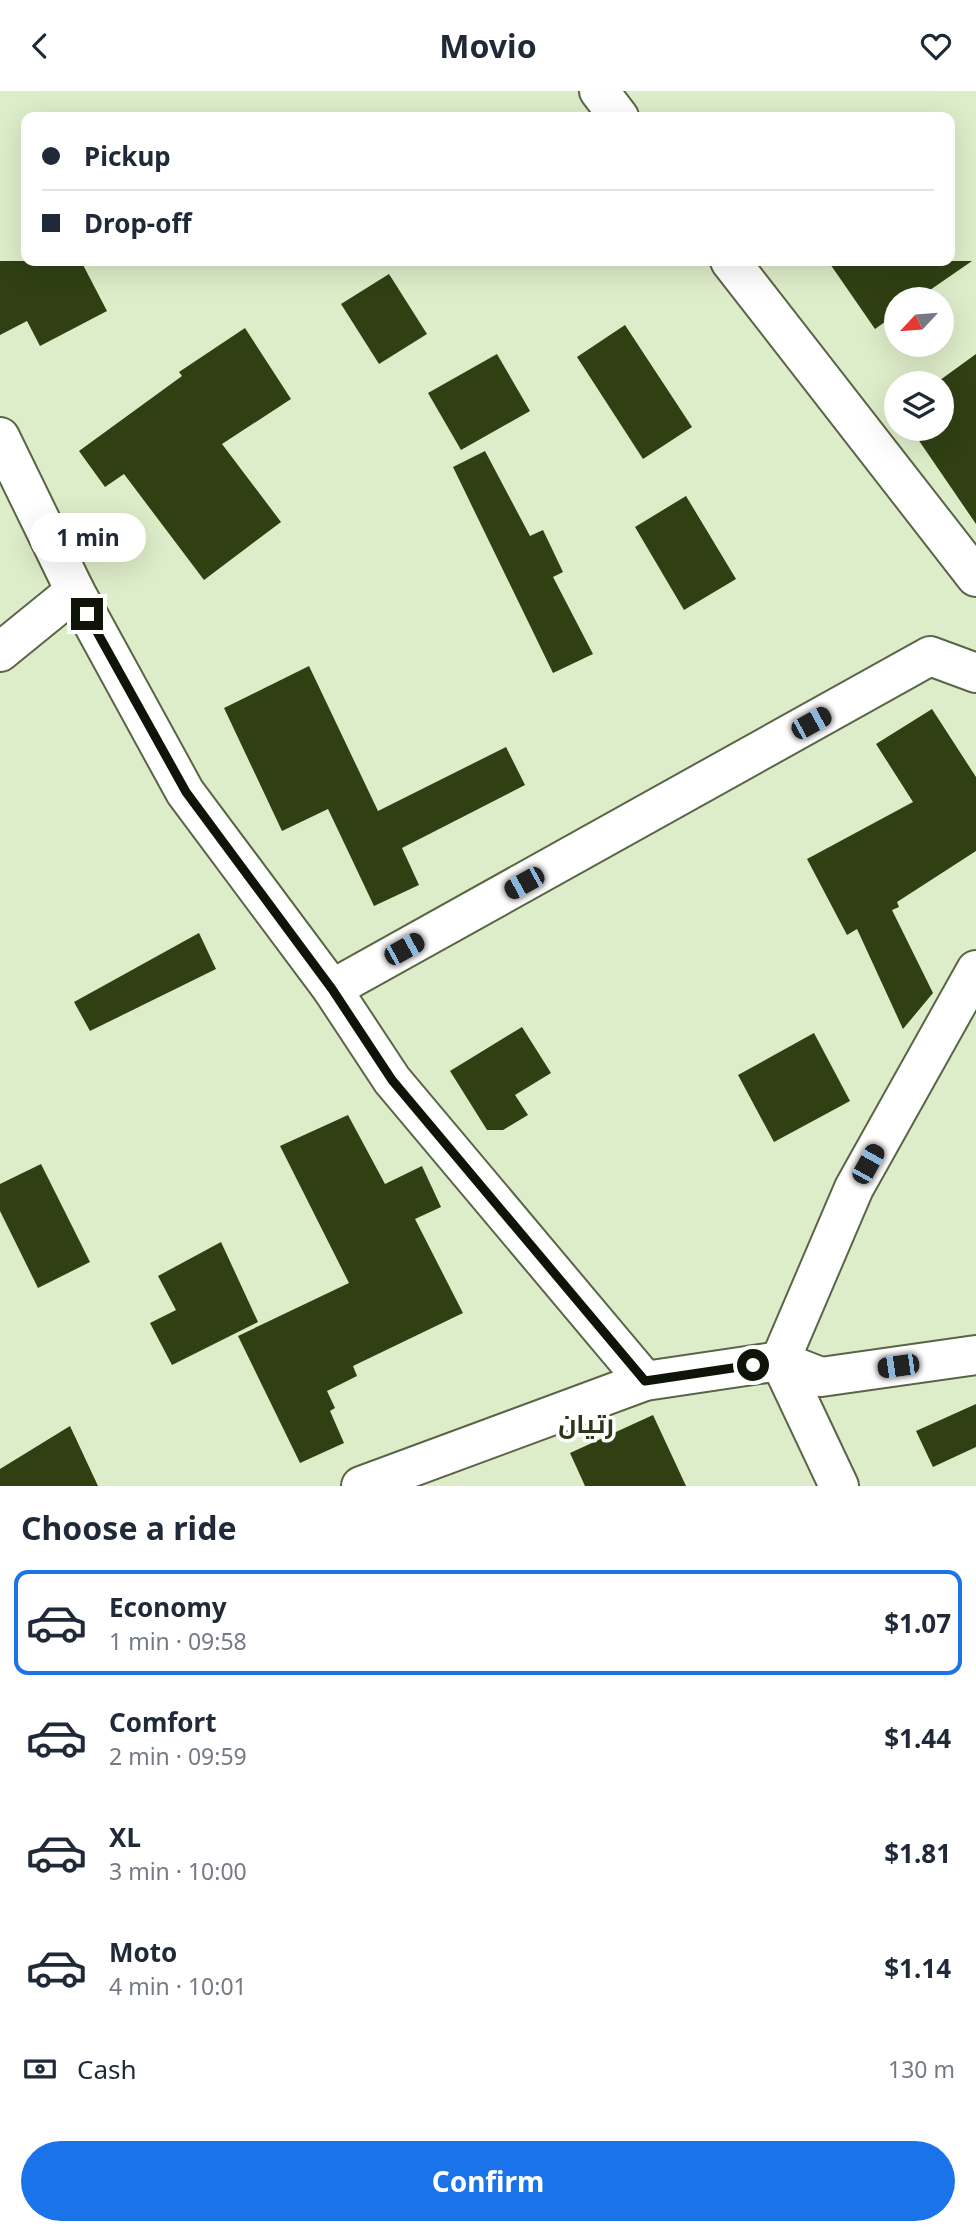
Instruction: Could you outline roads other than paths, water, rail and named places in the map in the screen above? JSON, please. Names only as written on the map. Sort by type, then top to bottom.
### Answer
[{"type":"street","points":[[598,91],[615,112]]},
{"type":"street","points":[[734,266],[976,577]]},
{"type":"street","points":[[0,437],[75,591],[186,792],[332,989],[392,1080],[645,1381]]},
{"type":"street","points":[[0,652],[75,591]]},
{"type":"street","points":[[332,989],[930,656],[976,673]]},
{"type":"street","points":[[839,1486],[780,1361],[854,1188],[976,970]]},
{"type":"street","points":[[361,1486],[645,1381],[780,1361],[821,1377],[976,1355]]},
{"type":"district","name":"رتيان","points":[[586,1423]]}]
